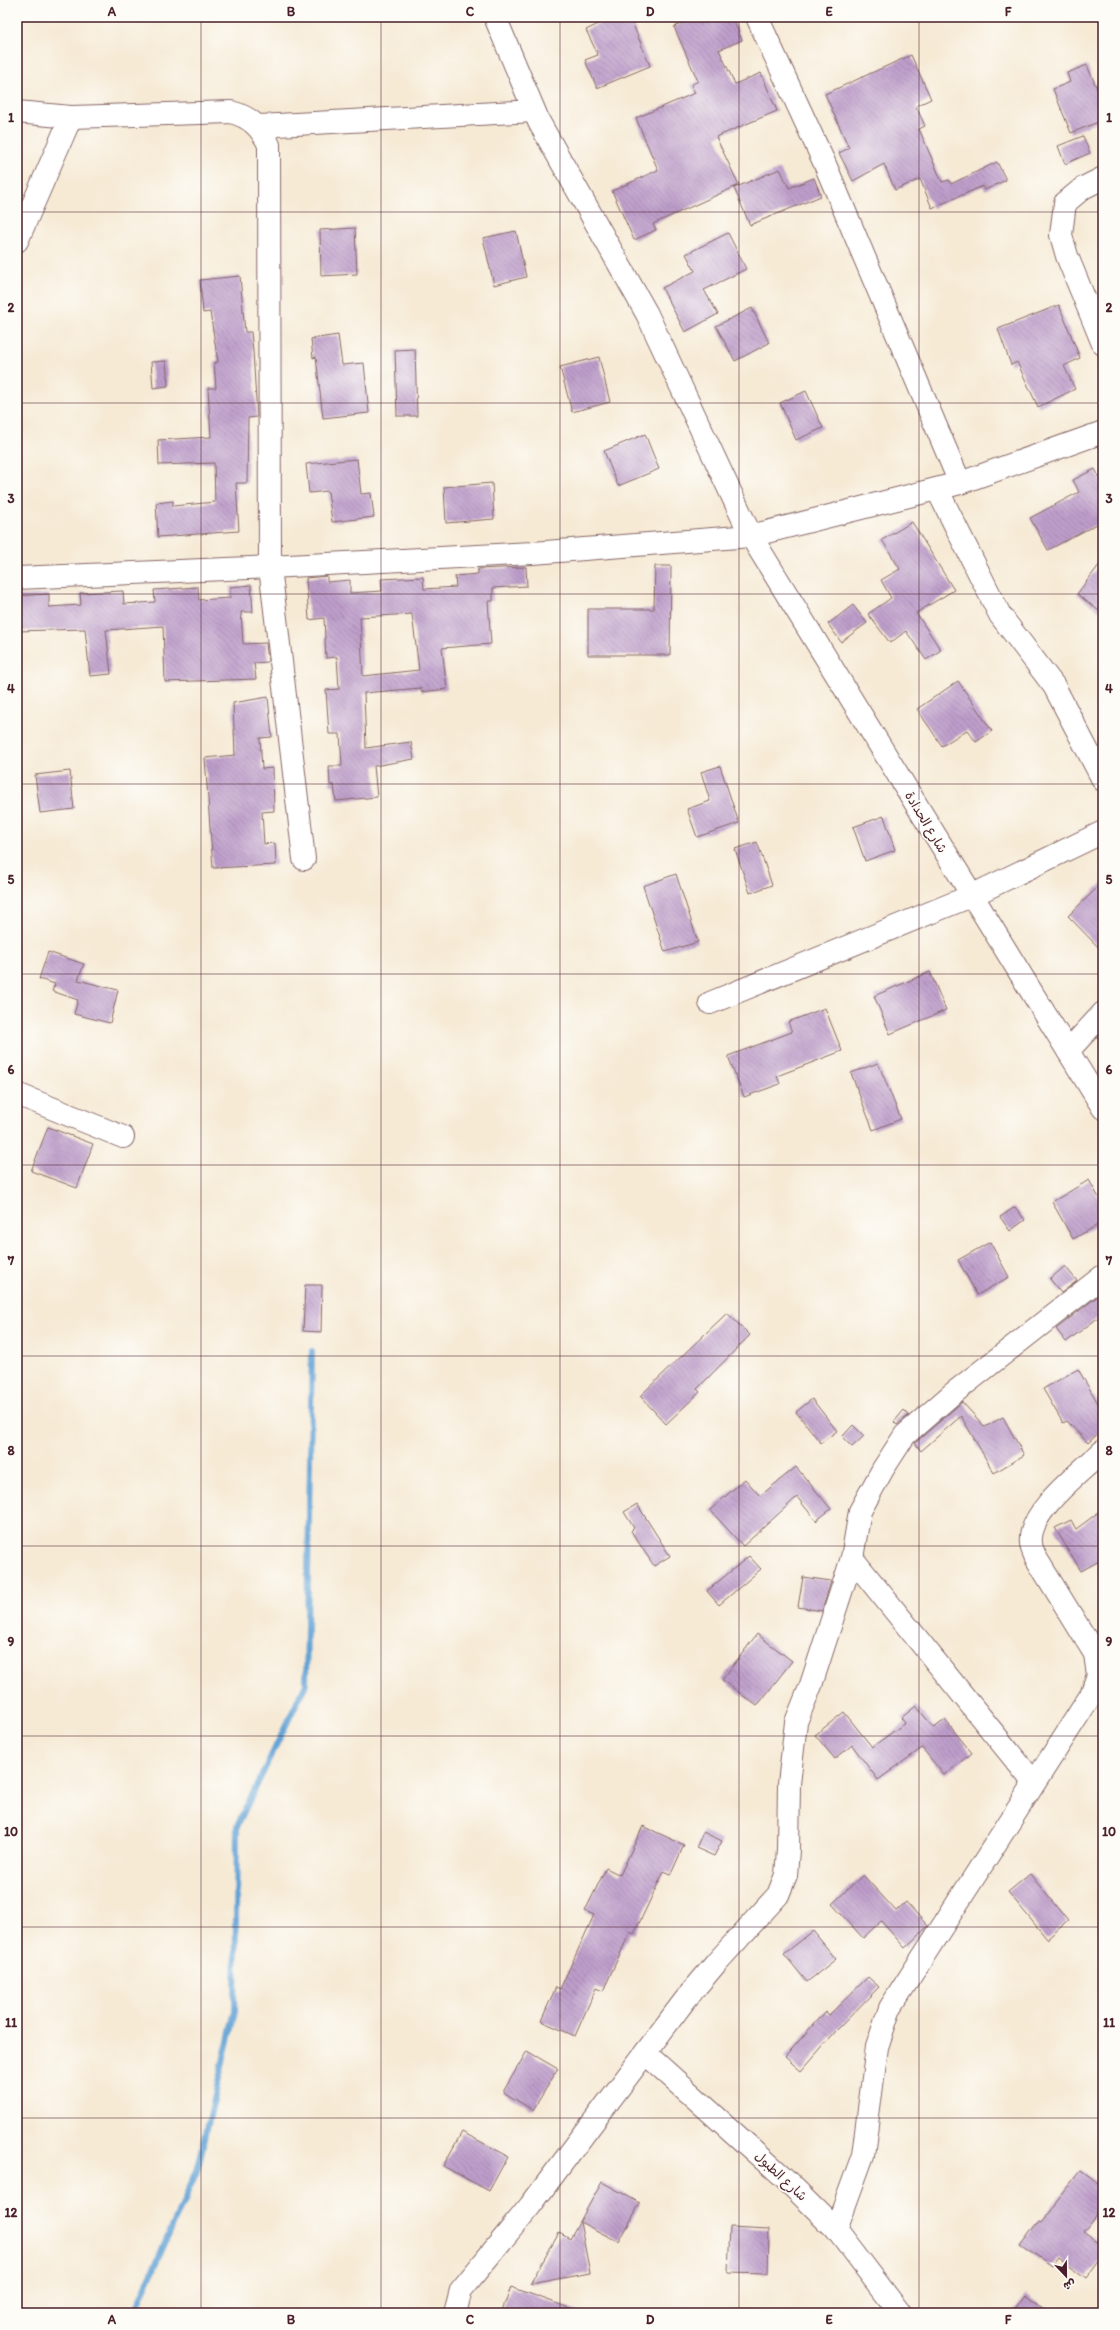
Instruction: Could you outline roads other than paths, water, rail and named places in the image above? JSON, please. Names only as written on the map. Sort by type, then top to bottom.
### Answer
[{"type":"street","name":"شارع الحدادة","points":[[495,17],[534,111],[647,314],[751,536],[971,896],[1103,1108]]},
{"type":"street","points":[[757,17],[824,162],[960,483]]},
{"type":"street","points":[[259,126],[534,111]]},
{"type":"street","points":[[17,112],[71,116],[231,112],[246,117],[259,126],[269,145],[270,567],[304,859]]},
{"type":"street","points":[[17,241],[71,116]]},
{"type":"street","points":[[1103,178],[1083,188],[1065,203],[1061,235],[1067,256],[1103,344]]},
{"type":"street","points":[[17,578],[270,567],[533,553],[751,536],[960,483],[1103,432]]},
{"type":"street","points":[[936,490],[1000,615],[1054,686],[1103,780]]},
{"type":"street","points":[[710,1003],[971,896],[1103,832]]},
{"type":"street","points":[[1068,1051],[1103,1013]]},
{"type":"street","points":[[17,1094],[123,1136]]},
{"type":"street","points":[[455,2313],[461,2290],[530,2206],[645,2053],[717,1962],[778,1895],[786,1875],[789,1784],[796,1722],[811,1685],[852,1558],[860,1511],[883,1469],[905,1435],[951,1395],[1103,1276]]},
{"type":"street","points":[[836,2229],[863,2155],[877,2047],[890,2008],[1091,1695],[1098,1675],[1095,1654],[1036,1558],[1030,1542],[1034,1524],[1043,1509],[1103,1451]]},
{"type":"street","points":[[852,1558],[1034,1783]]},
{"type":"street","name":"شارع الطبول","points":[[645,2053],[784,2178],[836,2229],[900,2313]]},
{"type":"waterway","points":[[134,2313],[197,2171],[235,2011],[237,1826],[306,1684],[312,1351]]}]
